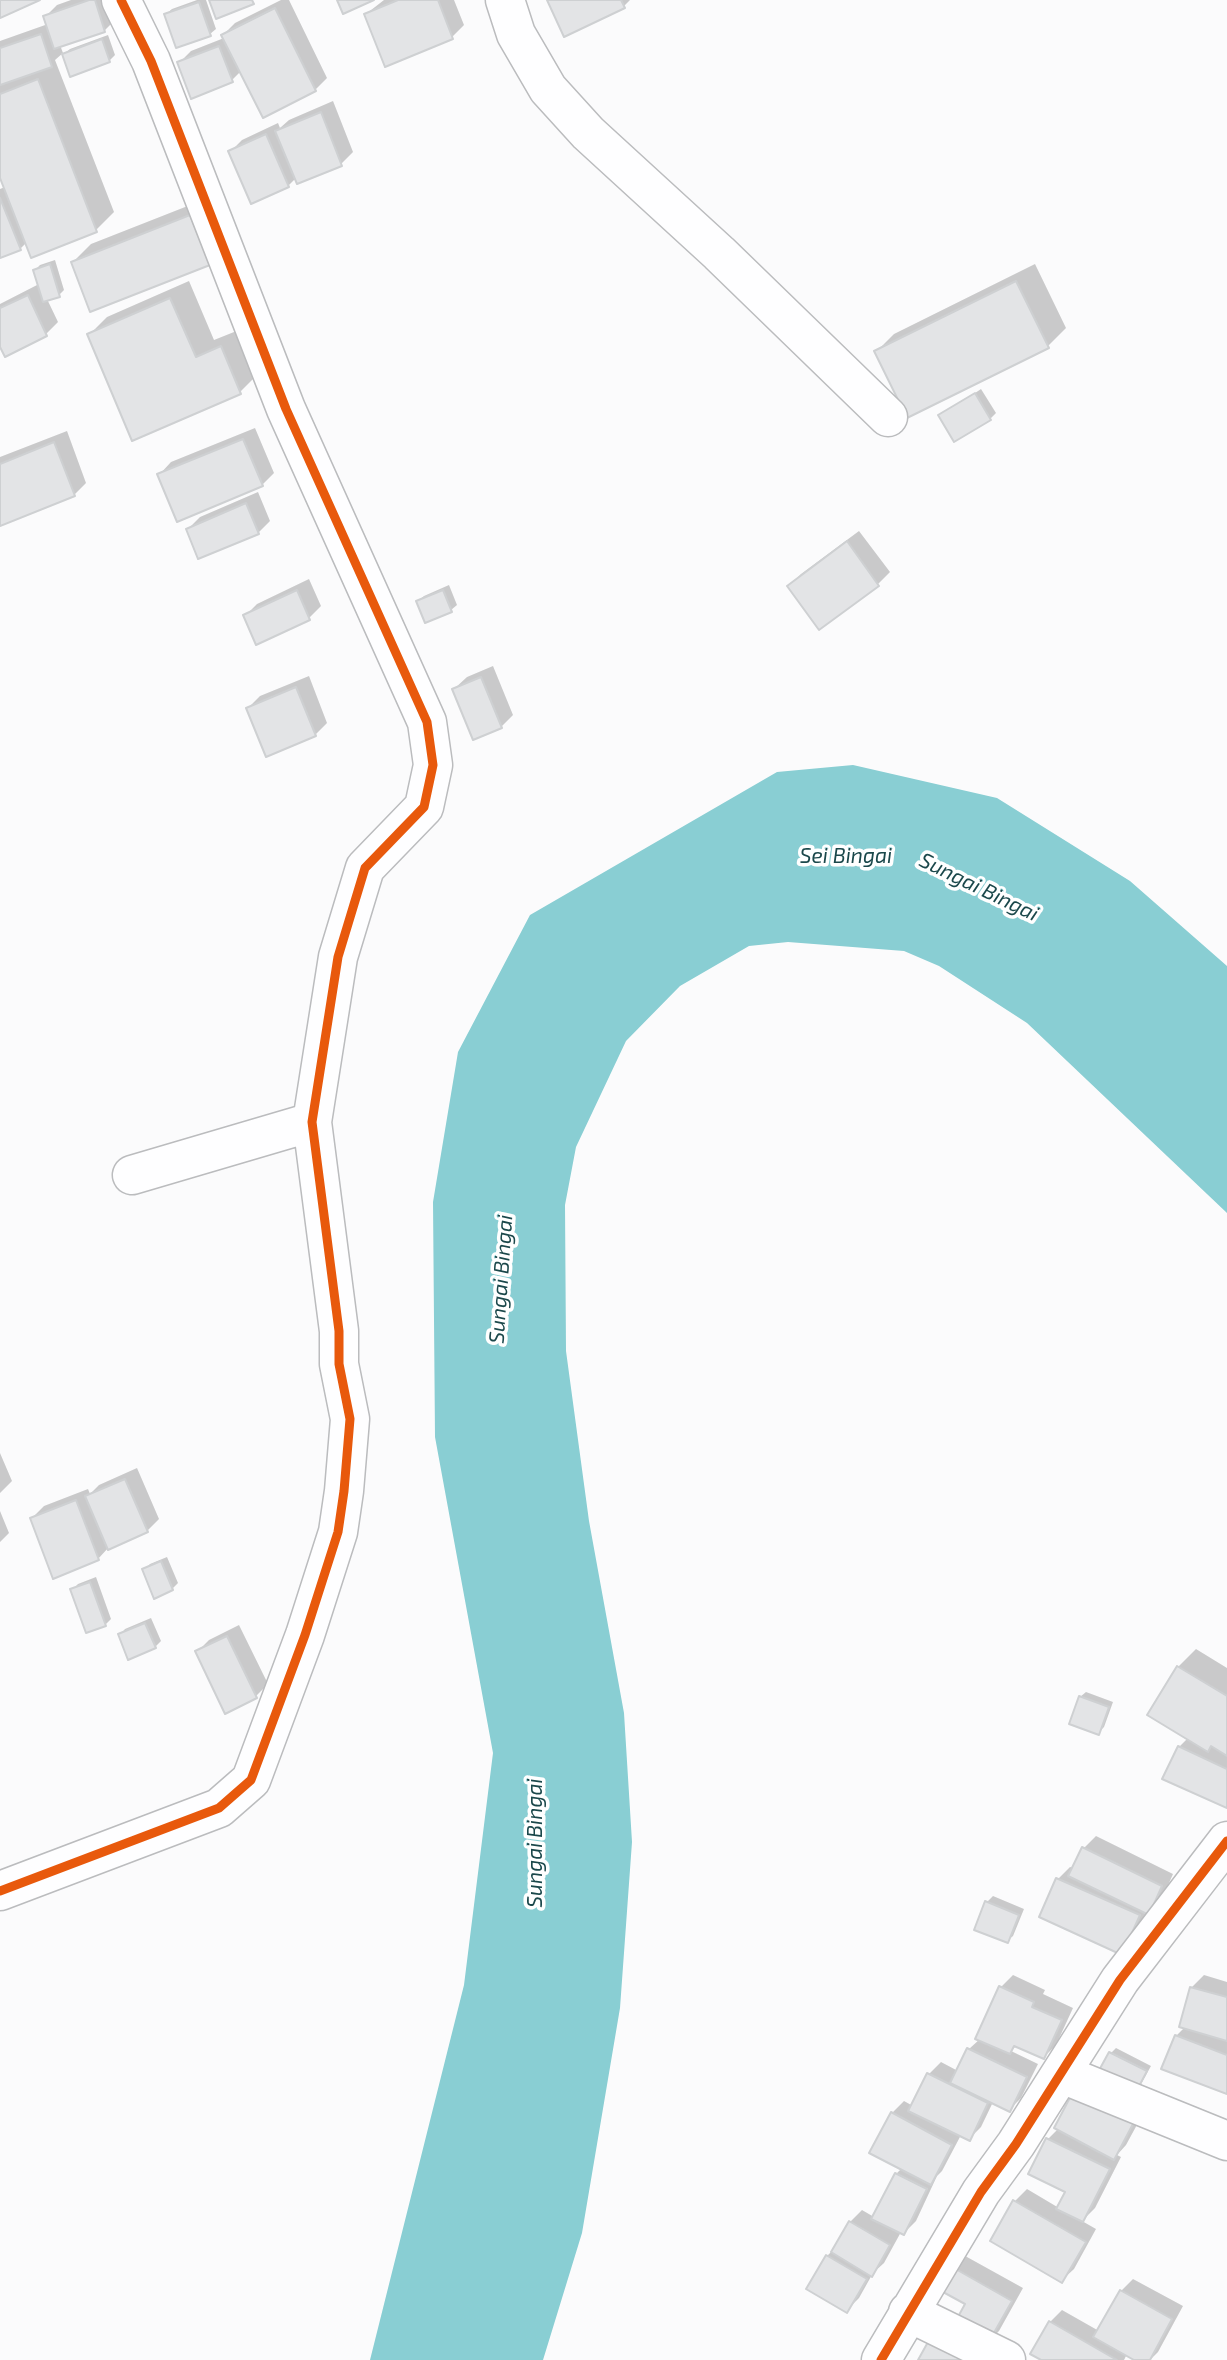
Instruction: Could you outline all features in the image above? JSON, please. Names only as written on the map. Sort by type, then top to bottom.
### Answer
[{"type":"street","points":[[0,1891],[219,1808],[251,1780],[330,1558],[338,1532],[344,1492],[350,1419],[339,1364],[340,1331],[312,1122],[338,957],[365,868],[424,807],[433,765],[427,722],[286,409],[151,61],[121,0]]},
{"type":"street","points":[[505,0],[516,34],[548,89],[587,133],[719,253],[888,417]]},
{"type":"street","points":[[132,1175],[312,1122]]},
{"type":"street","points":[[881,2360],[981,2192],[1062,2074],[1120,1980],[1227,1841]]},
{"type":"street","points":[[1062,2074],[1227,2141]]},
{"type":"street","points":[[908,2312],[1006,2360]]},
{"type":"water","name":"Sei Bingai","points":[[853,765],[997,798],[1130,881],[1227,966],[1227,1213],[1027,1023],[939,966],[904,951],[788,942],[749,946],[680,986],[626,1041],[576,1147],[565,1205],[566,1351],[589,1521],[624,1713],[632,1842],[620,2008],[582,2233],[543,2360],[370,2360],[464,1985],[493,1753],[435,1437],[433,1202],[458,1052],[530,915],[777,772]]},
{"type":"building","points":[[0,0],[40,0],[0,18]]},
{"type":"building","points":[[95,0],[105,32],[54,49],[43,16]]},
{"type":"building","points":[[209,0],[252,0],[254,4],[216,19]]},
{"type":"building","points":[[337,0],[374,0],[343,14]]},
{"type":"building","points":[[398,0],[438,0],[453,39],[385,67],[364,14]]},
{"type":"building","points":[[547,0],[621,0],[625,8],[564,37]]},
{"type":"building","points":[[199,2],[211,36],[176,48],[164,14]]},
{"type":"building","points":[[275,8],[316,91],[263,118],[221,35]]},
{"type":"building","points":[[41,34],[52,67],[0,85],[0,48]]},
{"type":"building","points":[[102,39],[110,62],[70,77],[62,54]]},
{"type":"building","points":[[219,46],[233,82],[191,99],[177,62]]},
{"type":"building","points":[[38,79],[97,232],[31,258],[0,178],[0,94]]},
{"type":"building","points":[[321,112],[342,166],[297,184],[275,131]]},
{"type":"building","points":[[266,134],[289,187],[251,204],[228,151]]},
{"type":"building","points":[[0,198],[21,250],[0,258]]},
{"type":"building","points":[[190,215],[210,265],[90,312],[71,262]]},
{"type":"building","points":[[50,264],[60,297],[43,302],[33,270]]},
{"type":"building","points":[[1016,281],[1049,348],[907,418],[874,351]]},
{"type":"building","points":[[28,295],[47,336],[5,357],[0,347],[0,308]]},
{"type":"building","points":[[170,298],[196,357],[221,346],[241,394],[132,441],[87,334]]},
{"type":"building","points":[[975,393],[991,420],[954,442],[938,415]]},
{"type":"building","points":[[243,439],[263,486],[177,522],[157,474]]},
{"type":"building","points":[[54,442],[75,496],[0,526],[0,464]]},
{"type":"building","points":[[246,503],[259,534],[198,559],[186,529]]},
{"type":"building","points":[[847,541],[879,586],[819,630],[787,586]]},
{"type":"building","points":[[297,590],[310,620],[256,645],[243,615]]},
{"type":"building","points":[[443,590],[452,612],[425,623],[416,601]]},
{"type":"building","points":[[481,677],[502,728],[473,740],[452,689]]},
{"type":"building","points":[[296,687],[316,736],[266,757],[246,708]]},
{"type":"building","points":[[125,1479],[148,1532],[108,1550],[85,1496]]},
{"type":"building","points":[[76,1500],[99,1560],[53,1579],[30,1518]]},
{"type":"building","points":[[161,1561],[173,1590],[154,1599],[142,1569]]},
{"type":"building","points":[[90,1582],[106,1626],[86,1633],[70,1589]]},
{"type":"building","points":[[145,1623],[156,1648],[128,1660],[118,1634]]},
{"type":"building","points":[[227,1636],[257,1698],[225,1714],[195,1651]]},
{"type":"building","points":[[1177,1666],[1227,1696],[1227,1756],[1211,1746],[1208,1752],[1147,1715]]},
{"type":"building","points":[[1079,1696],[1109,1707],[1099,1735],[1069,1724]]},
{"type":"building","points":[[1178,1746],[1227,1769],[1227,1808],[1162,1779]]},
{"type":"building","points":[[1082,1847],[1162,1886],[1149,1915],[1068,1876]]},
{"type":"building","points":[[1056,1878],[1140,1915],[1122,1955],[1039,1917]]},
{"type":"building","points":[[985,1901],[1019,1915],[1008,1943],[974,1930]]},
{"type":"building","points":[[999,1986],[1034,2002],[1032,2007],[1062,2020],[1044,2059],[1014,2046],[1010,2054],[975,2039]]},
{"type":"building","points":[[1190,1987],[1227,1997],[1227,2041],[1179,2027]]},
{"type":"building","points":[[1175,2035],[1227,2055],[1227,2094],[1161,2069]]},
{"type":"building","points":[[967,2048],[1027,2077],[1010,2112],[950,2083]]},
{"type":"building","points":[[1109,2052],[1147,2071],[1135,2094],[1097,2074]]},
{"type":"building","points":[[927,2073],[988,2103],[970,2141],[908,2111]]},
{"type":"building","points":[[1074,2090],[1134,2122],[1114,2160],[1054,2128]]},
{"type":"building","points":[[891,2112],[952,2145],[931,2185],[869,2153]]},
{"type":"building","points":[[1046,2138],[1110,2169],[1083,2222],[1056,2209],[1065,2192],[1028,2174]]},
{"type":"building","points":[[895,2173],[927,2189],[904,2235],[871,2219]]},
{"type":"building","points":[[1013,2200],[1086,2242],[1062,2283],[990,2241]]},
{"type":"building","points":[[849,2221],[890,2245],[872,2277],[831,2252]]},
{"type":"building","points":[[826,2255],[867,2279],[847,2313],[806,2289]]},
{"type":"building","points":[[945,2263],[1012,2301],[987,2345],[953,2326],[965,2304],[932,2286]]},
{"type":"building","points":[[1120,2290],[1172,2319],[1150,2360],[1134,2360],[1093,2337]]},
{"type":"building","points":[[1049,2321],[1117,2360],[1041,2360],[1030,2354]]},
{"type":"building","points":[[933,2333],[980,2360],[918,2360]]},
{"type":"cycle path","points":[[0,1891],[219,1808],[251,1780],[305,1635],[338,1532],[344,1491],[350,1419],[339,1364],[339,1331],[312,1122],[338,957],[365,868],[424,807],[433,765],[427,722],[286,409],[151,61],[121,0]]},
{"type":"cycle path","points":[[881,2360],[981,2192],[1016,2144],[1120,1980],[1227,1841]]},
{"type":"water label","name":"Sungai Bingai","points":[[979,887]]},
{"type":"water label","name":"Sungai Bingai","points":[[501,1279]]},
{"type":"water label","name":"Sungai Bingai","points":[[535,1843]]}]
